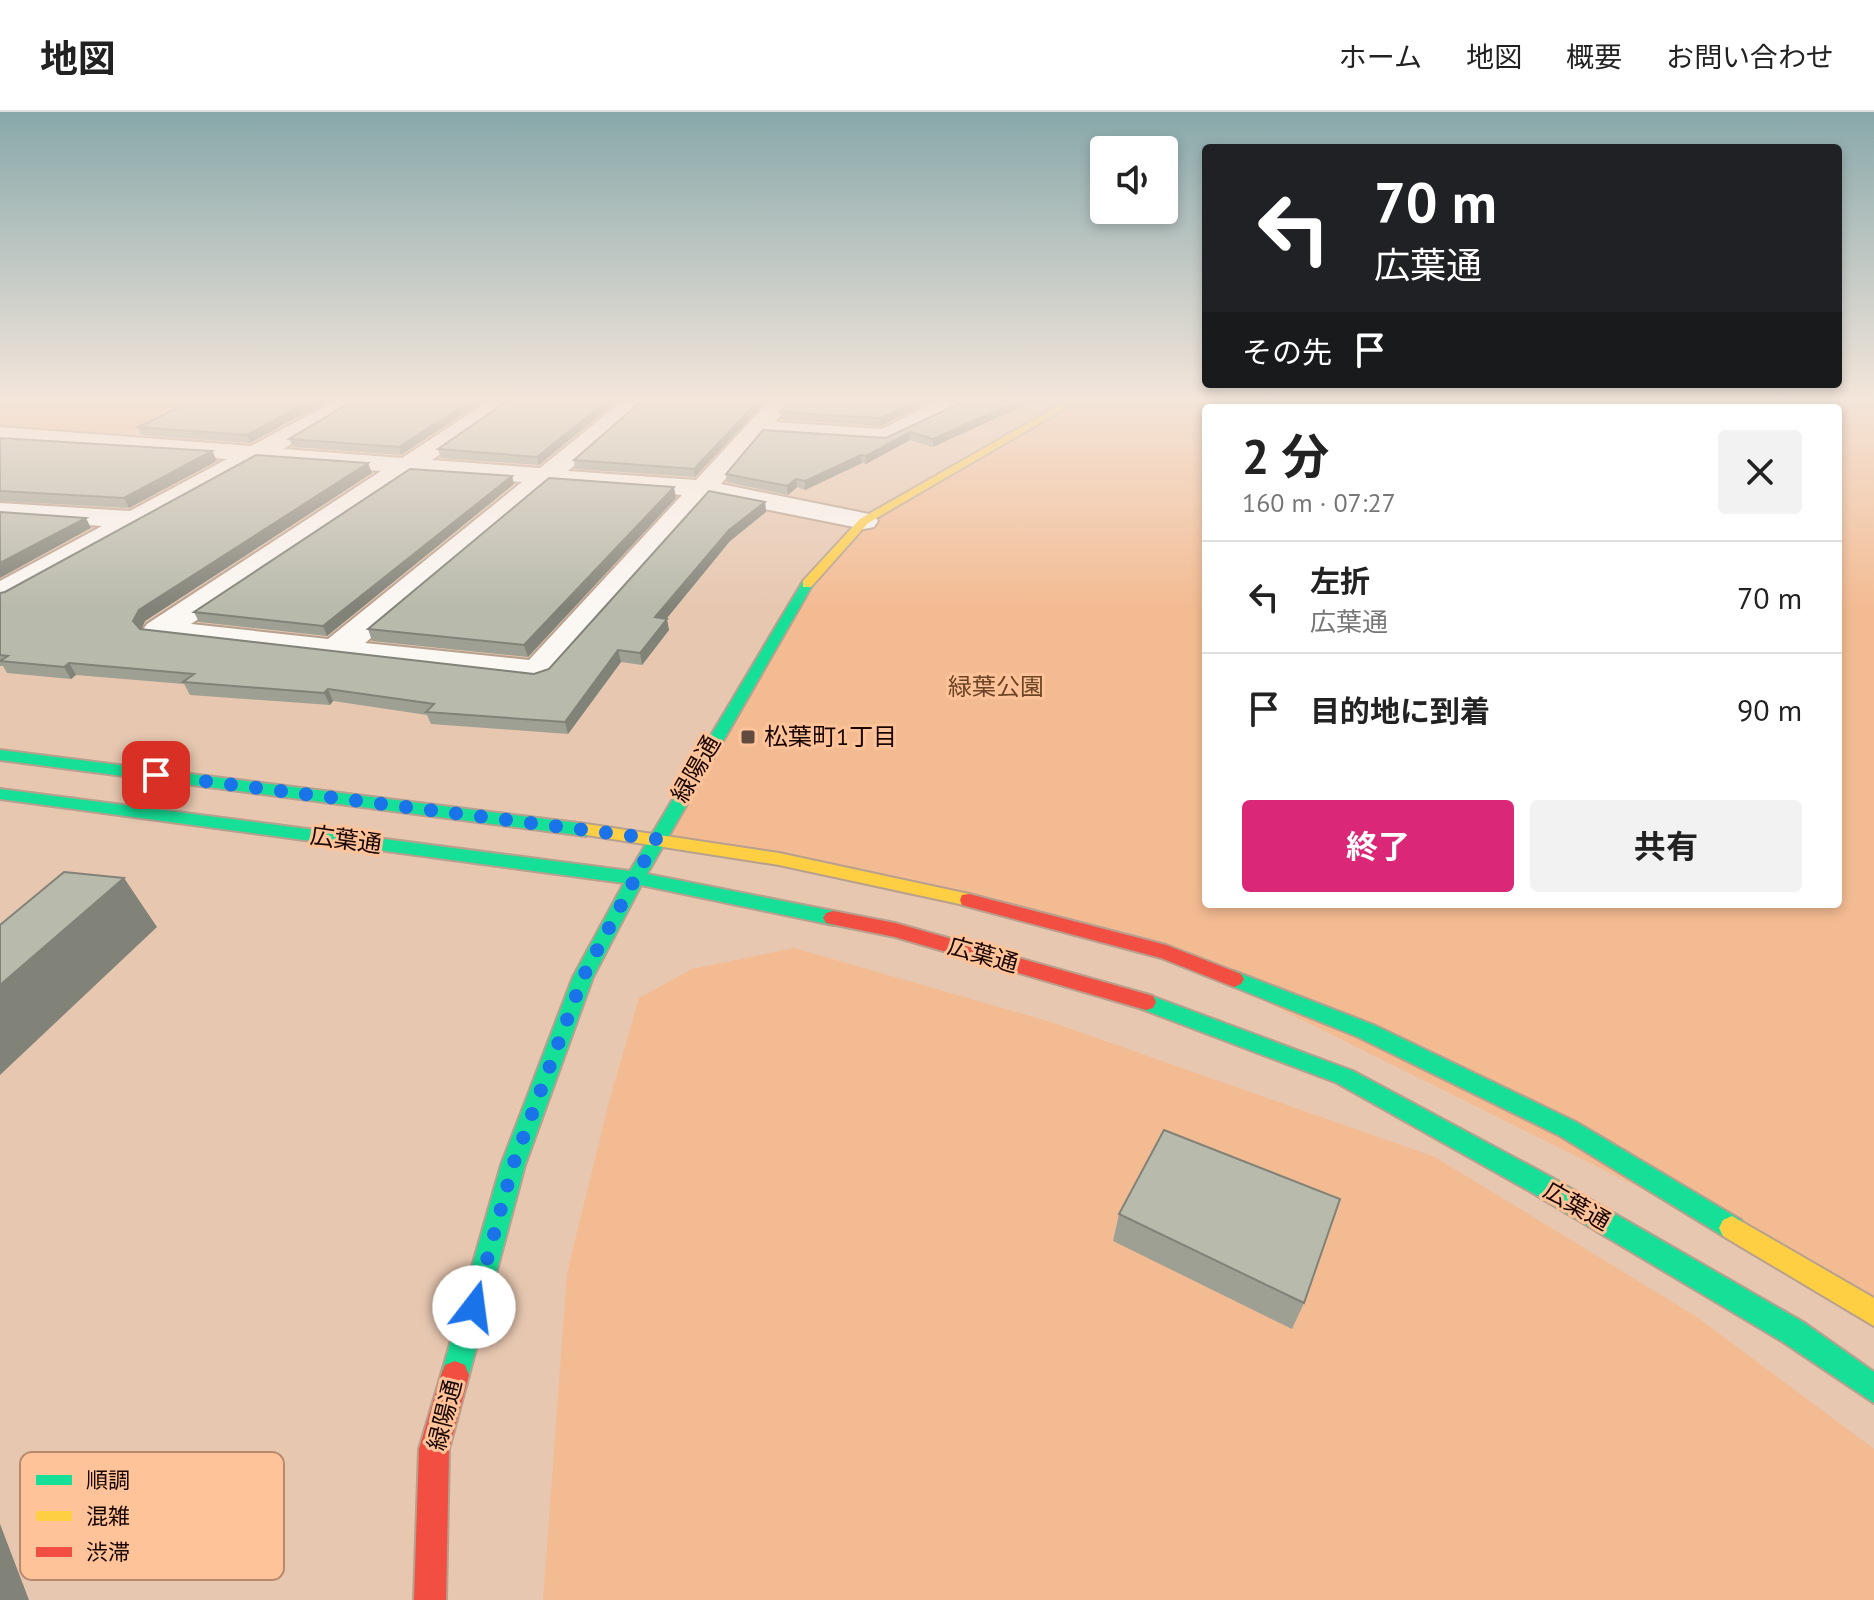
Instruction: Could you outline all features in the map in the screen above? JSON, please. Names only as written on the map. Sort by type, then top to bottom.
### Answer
[{"type":"street","points":[[0,594],[227,468]]},
{"type":"street","points":[[404,468],[159,631],[538,672],[723,468]]},
{"type":"street","points":[[448,468],[705,489],[864,521]]},
{"type":"street","points":[[336,650],[554,468]]},
{"type":"street","name":"緑陽通","points":[[430,1600],[434,1449],[509,1180],[583,977],[656,839],[808,582],[864,521],[956,468]]},
{"type":"street","points":[[0,511],[133,520]]},
{"type":"street","name":"広葉通","points":[[0,755],[656,839],[913,886],[1166,952],[1366,1031],[1568,1129],[1874,1313]]},
{"type":"street","name":"広葉通","points":[[0,794],[635,878],[895,930],[1146,1002],[1345,1077],[1540,1184],[1793,1332],[1874,1389]]},
{"type":"green space","name":"緑葉公園","points":[[956,468],[1202,468],[1202,908],[1842,908],[1842,468],[1874,468],[1874,1313],[1819,1277],[1166,952],[656,839],[754,669],[864,521]]},
{"type":"green space","points":[[794,948],[1054,1023],[1435,1157],[1697,1317],[1874,1449],[1874,1600],[543,1600],[567,1273],[609,1102],[639,998],[692,969]]},
{"type":"building","points":[[0,468],[179,468],[124,498],[0,491]]},
{"type":"building","points":[[231,468],[360,468],[139,610],[133,621],[140,629],[534,674],[549,669],[709,491],[765,502],[729,530],[655,617],[667,619],[640,653],[618,650],[565,722],[426,712],[434,704],[328,689],[324,693],[183,682],[194,674],[69,663],[64,667],[0,661],[8,656],[0,655],[0,593]]},
{"type":"building","points":[[731,468],[832,468],[805,481],[796,479],[787,486],[726,474]]},
{"type":"building","points":[[410,469],[512,476],[323,626],[194,612]]},
{"type":"building","points":[[549,478],[674,487],[524,645],[368,629]]},
{"type":"building","points":[[0,512],[86,518],[0,563]]},
{"type":"building","points":[[64,872],[124,878],[0,985],[0,925]]},
{"type":"building","points":[[1164,1130],[1340,1199],[1304,1303],[1119,1214]]},
{"type":"traffic: fast","points":[[455,1375],[513,1165],[583,977],[656,839],[807,584]]},
{"type":"traffic: fast","points":[[0,755],[586,830]]},
{"type":"traffic: fast","points":[[0,794],[635,878],[833,918]]},
{"type":"traffic: fast","points":[[1234,979],[1366,1031],[1568,1129],[1732,1228]]},
{"type":"traffic: fast","points":[[1146,1002],[1345,1077],[1540,1184],[1793,1332],[1874,1389]]},
{"type":"traffic: slow","points":[[807,584],[864,521],[956,468]]},
{"type":"traffic: slow","points":[[586,830],[779,859],[969,900]]},
{"type":"traffic: slow","points":[[1732,1228],[1874,1313]]},
{"type":"traffic: jam","points":[[969,900],[1166,952],[1234,979]]},
{"type":"traffic: jam","points":[[833,918],[895,930],[1146,1002]]},
{"type":"traffic: jam","points":[[430,1600],[434,1449],[455,1375]]},
{"type":"place","name":"松葉町1丁目","points":[[748,737]]},
{"type":"route","points":[[156,775],[656,839],[583,977],[513,1165],[474,1307]]}]
